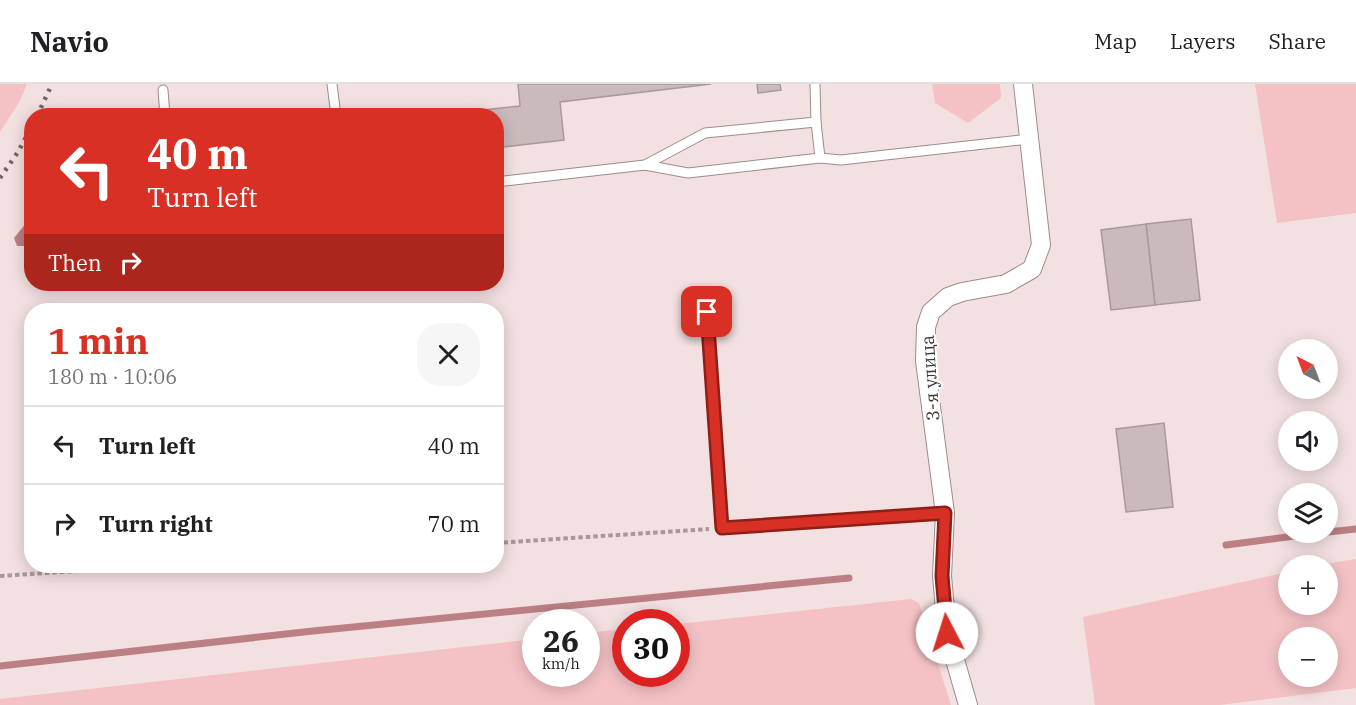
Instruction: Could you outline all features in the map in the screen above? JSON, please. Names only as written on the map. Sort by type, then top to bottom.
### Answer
[{"type":"street","name":"3-я улица","points":[[968,705],[947,633],[942,576],[945,513],[925,361],[926,327],[931,312],[948,297],[962,292],[1006,284],[1032,269],[1041,245],[1023,84]]},
{"type":"lane","points":[[332,84],[335,108]]},
{"type":"lane","points":[[815,84],[820,158]]},
{"type":"lane","points":[[163,90],[164,108]]},
{"type":"lane","points":[[645,165],[705,133],[816,122]]},
{"type":"lane","points":[[504,181],[645,165],[688,173],[820,158],[842,160],[1029,139]]},
{"type":"lane","points":[[707,312],[722,528],[945,513]]},
{"type":"path","points":[[504,542],[722,528]]},
{"type":"path","points":[[0,576],[47,573]]},
{"type":"shaded area","points":[[0,84],[27,84],[20,101],[0,132]]},
{"type":"shaded area","points":[[932,84],[1000,84],[1001,98],[968,123],[935,103]]},
{"type":"shaded area","points":[[1255,84],[1356,84],[1356,213],[1277,223]]},
{"type":"shaded area","points":[[24,226],[24,246],[17,246],[14,238]]},
{"type":"shaded area","points":[[1356,559],[1356,688],[1220,705],[1095,705],[1083,617],[1278,574],[1278,615],[1338,615],[1338,562]]},
{"type":"shaded area","points":[[911,599],[919,603],[951,705],[0,705],[0,699],[522,640],[522,687],[600,687],[600,632],[612,630],[612,687],[690,687],[690,623]]},
{"type":"building","points":[[518,84],[711,84],[560,102],[564,140],[504,147],[504,108],[502,108],[520,106]]},
{"type":"building","points":[[757,84],[780,84],[781,90],[758,93]]},
{"type":"building","points":[[1191,219],[1200,300],[1155,305],[1146,224]]},
{"type":"building","points":[[1146,224],[1155,305],[1111,310],[1101,230]]},
{"type":"building","points":[[1164,423],[1173,507],[1126,512],[1116,429]]},
{"type":"waterway","points":[[1338,531],[1356,529]]},
{"type":"waterway","points":[[1226,545],[1278,538]]},
{"type":"waterway","points":[[0,666],[313,631],[849,578]]},
{"type":"railway","points":[[41,108],[52,84]]},
{"type":"railway","points":[[0,178],[24,141]]},
{"type":"route","points":[[707,312],[722,528],[945,513],[942,576],[947,633]]}]
